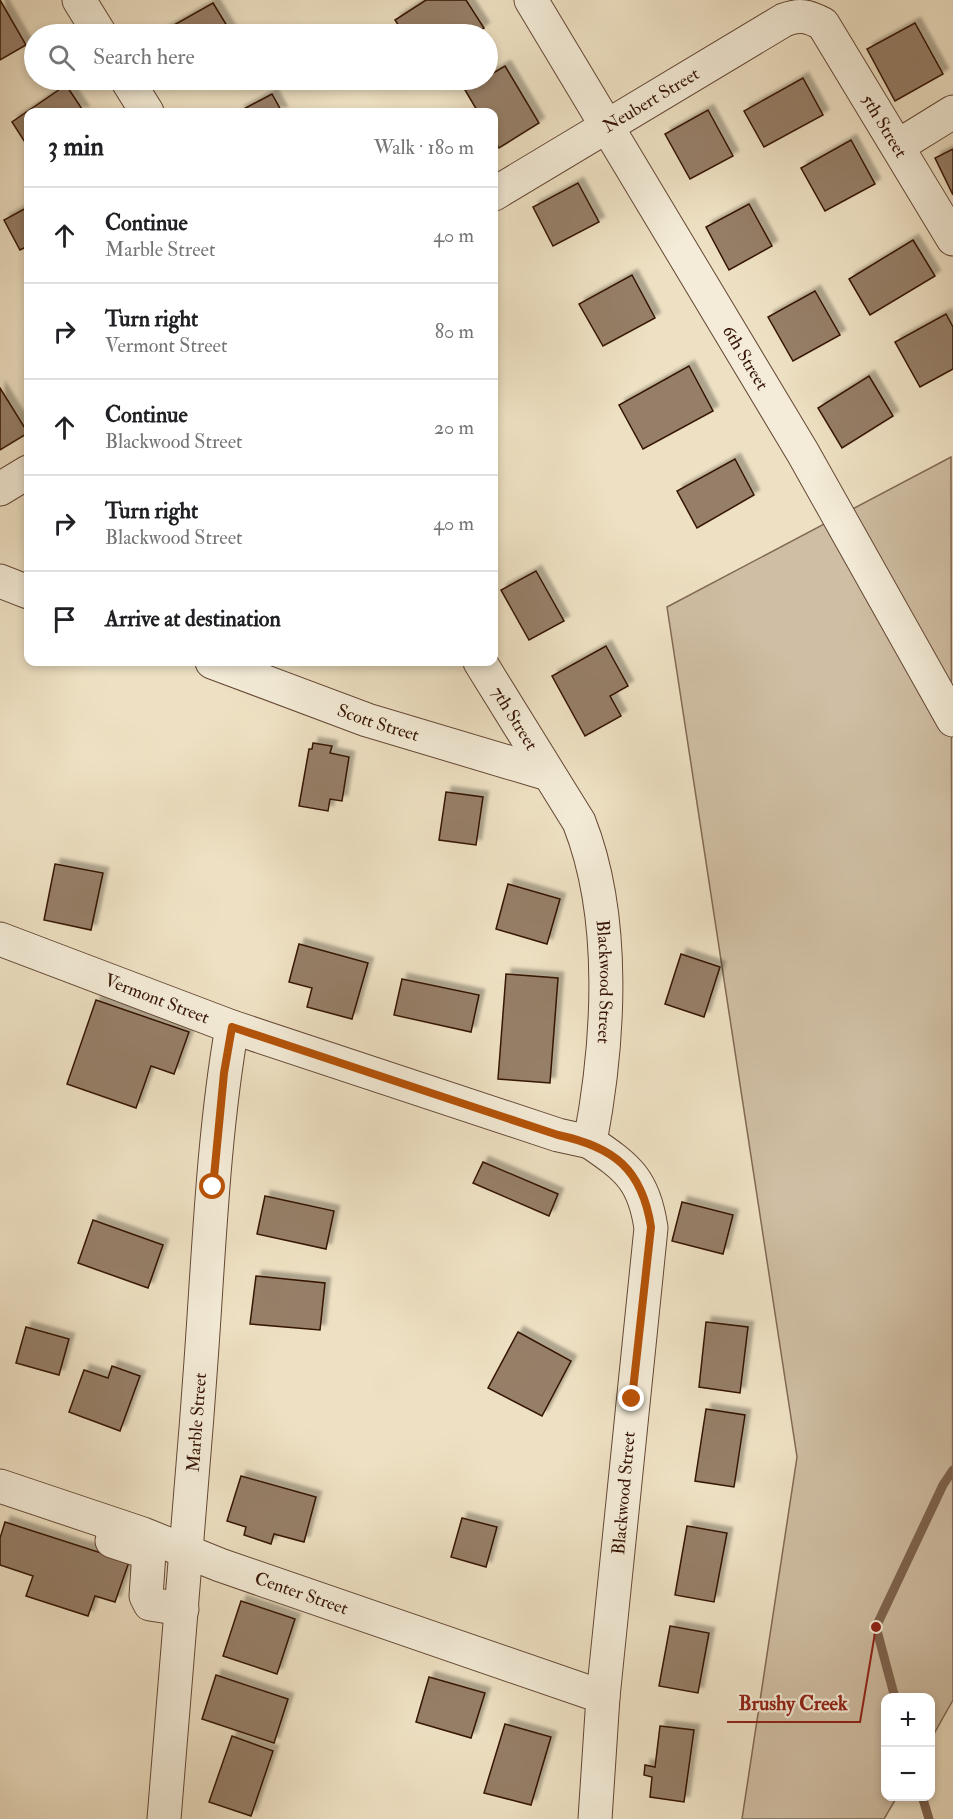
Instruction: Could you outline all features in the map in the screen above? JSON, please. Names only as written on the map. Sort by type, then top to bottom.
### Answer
[{"type":"street","points":[[79,0],[94,24]]},
{"type":"street","name":"6th Street","points":[[531,0],[803,453],[953,720]]},
{"type":"street","name":"Neubert Street","points":[[498,192],[784,20],[798,15],[810,17]]},
{"type":"street","name":"5th Street","points":[[810,17],[823,24],[953,238]]},
{"type":"street","points":[[133,90],[144,108]]},
{"type":"street","points":[[898,147],[953,112]]},
{"type":"street","points":[[0,489],[24,474]]},
{"type":"street","points":[[0,581],[24,590]]},
{"type":"street","name":"Scott Street","points":[[223,666],[367,720],[548,774]]},
{"type":"street","name":"7th Street","points":[[482,666],[548,774]]},
{"type":"street","name":"Blackwood Street","points":[[548,774],[579,822],[586,841],[600,906],[605,967],[605,1022],[597,1104],[590,1142],[633,1174],[647,1203],[651,1227],[603,1697],[595,1819]]},
{"type":"street","name":"Vermont Street","points":[[0,939],[232,1027],[558,1135],[590,1142]]},
{"type":"street","name":"Marble Street","points":[[164,1819],[187,1552],[213,1187],[224,1073],[232,1027]]},
{"type":"street","name":"Center Street","points":[[0,1486],[151,1545],[187,1552],[603,1697]]},
{"type":"street","points":[[0,1503],[151,1545],[146,1596],[150,1604],[182,1609]]},
{"type":"shaded area","points":[[951,457],[953,1700],[935,1732],[935,1693],[881,1693],[881,1801],[895,1801],[884,1819],[742,1819],[797,1457],[667,607]]},
{"type":"building","points":[[0,0],[24,42],[24,46],[0,60]]},
{"type":"building","points":[[426,0],[466,0],[481,24],[398,24],[395,20]]},
{"type":"building","points":[[213,3],[226,24],[176,24]]},
{"type":"building","points":[[915,23],[943,74],[895,101],[867,49]]},
{"type":"building","points":[[505,66],[539,123],[499,148],[498,108],[476,108],[465,90],[498,90],[498,70]]},
{"type":"building","points":[[803,78],[823,115],[764,147],[744,111]]},
{"type":"building","points":[[59,90],[69,90],[81,108],[32,108]]},
{"type":"building","points":[[272,94],[280,108],[246,108]]},
{"type":"building","points":[[708,110],[733,156],[690,179],[665,134]]},
{"type":"building","points":[[24,114],[24,141],[12,122]]},
{"type":"building","points":[[851,140],[875,184],[825,211],[801,168]]},
{"type":"building","points":[[953,149],[953,195],[935,158]]},
{"type":"building","points":[[578,183],[599,222],[553,246],[533,207]]},
{"type":"building","points":[[749,204],[772,246],[729,270],[706,227]]},
{"type":"building","points":[[24,209],[24,248],[20,250],[4,220]]},
{"type":"building","points":[[913,240],[935,276],[870,315],[849,279]]},
{"type":"building","points":[[632,275],[655,318],[603,346],[579,304]]},
{"type":"building","points":[[815,291],[840,335],[793,361],[768,317]]},
{"type":"building","points":[[946,314],[953,327],[953,369],[920,387],[895,342]]},
{"type":"building","points":[[689,366],[713,411],[643,449],[619,405]]},
{"type":"building","points":[[869,376],[893,416],[842,448],[818,408]]},
{"type":"building","points":[[0,388],[24,427],[24,435],[0,450]]},
{"type":"building","points":[[735,459],[754,495],[697,528],[677,491]]},
{"type":"building","points":[[536,571],[564,621],[529,640],[501,590]]},
{"type":"building","points":[[606,646],[628,686],[610,696],[621,716],[585,736],[552,676]]},
{"type":"building","points":[[313,743],[332,746],[330,753],[349,757],[342,801],[330,799],[328,811],[299,806],[309,749],[312,749]]},
{"type":"building","points":[[446,792],[483,797],[476,845],[439,840]]},
{"type":"building","points":[[55,864],[103,873],[91,930],[44,920]]},
{"type":"building","points":[[508,884],[560,899],[547,944],[496,929]]},
{"type":"building","points":[[299,944],[368,963],[352,1019],[307,1007],[312,988],[289,982]]},
{"type":"building","points":[[681,954],[720,967],[704,1017],[665,1004]]},
{"type":"building","points":[[506,974],[558,978],[550,1083],[498,1079]]},
{"type":"building","points":[[402,979],[479,995],[471,1032],[394,1015]]},
{"type":"building","points":[[96,1000],[189,1032],[174,1074],[151,1066],[136,1108],[67,1084]]},
{"type":"building","points":[[483,1162],[558,1194],[549,1216],[473,1183]]},
{"type":"building","points":[[265,1196],[334,1211],[326,1249],[257,1234]]},
{"type":"building","points":[[682,1202],[733,1215],[723,1254],[672,1241]]},
{"type":"building","points":[[93,1220],[163,1245],[148,1288],[78,1263]]},
{"type":"building","points":[[256,1276],[325,1283],[320,1330],[250,1324]]},
{"type":"building","points":[[706,1322],[748,1327],[740,1393],[699,1387]]},
{"type":"building","points":[[26,1327],[69,1339],[59,1375],[16,1363]]},
{"type":"building","points":[[518,1332],[571,1361],[542,1416],[488,1388]]},
{"type":"building","points":[[112,1366],[140,1376],[120,1431],[69,1412],[84,1370],[108,1378]]},
{"type":"building","points":[[706,1409],[745,1415],[734,1487],[695,1481]]},
{"type":"building","points":[[241,1476],[316,1497],[304,1542],[274,1534],[271,1544],[244,1535],[246,1527],[227,1521]]},
{"type":"building","points":[[462,1518],[497,1527],[486,1567],[451,1557]]},
{"type":"building","points":[[5,1522],[129,1562],[115,1602],[95,1596],[88,1616],[26,1596],[33,1576],[0,1565],[0,1538]]},
{"type":"building","points":[[687,1526],[727,1533],[714,1602],[675,1595]]},
{"type":"building","points":[[241,1601],[295,1619],[277,1674],[223,1656]]},
{"type":"building","points":[[670,1626],[709,1633],[698,1693],[659,1686]]},
{"type":"building","points":[[216,1675],[288,1699],[274,1743],[202,1719]]},
{"type":"building","points":[[429,1677],[485,1693],[471,1738],[416,1722]]},
{"type":"building","points":[[505,1724],[551,1737],[531,1805],[484,1793]]},
{"type":"building","points":[[660,1726],[694,1730],[684,1802],[650,1797],[652,1777],[644,1775],[645,1765],[655,1767]]},
{"type":"building","points":[[232,1736],[273,1751],[251,1816],[209,1802]]},
{"type":"waterway","points":[[894,1693],[876,1627],[943,1485],[953,1470]]},
{"type":"waterway","points":[[924,1801],[929,1819]]},
{"type":"place","name":"Brushy Creek","points":[[876,1627]]},
{"type":"route","points":[[213,1187],[224,1073],[232,1027],[558,1135],[590,1142],[620,1162],[633,1174],[647,1203],[651,1227],[632,1399]]}]
